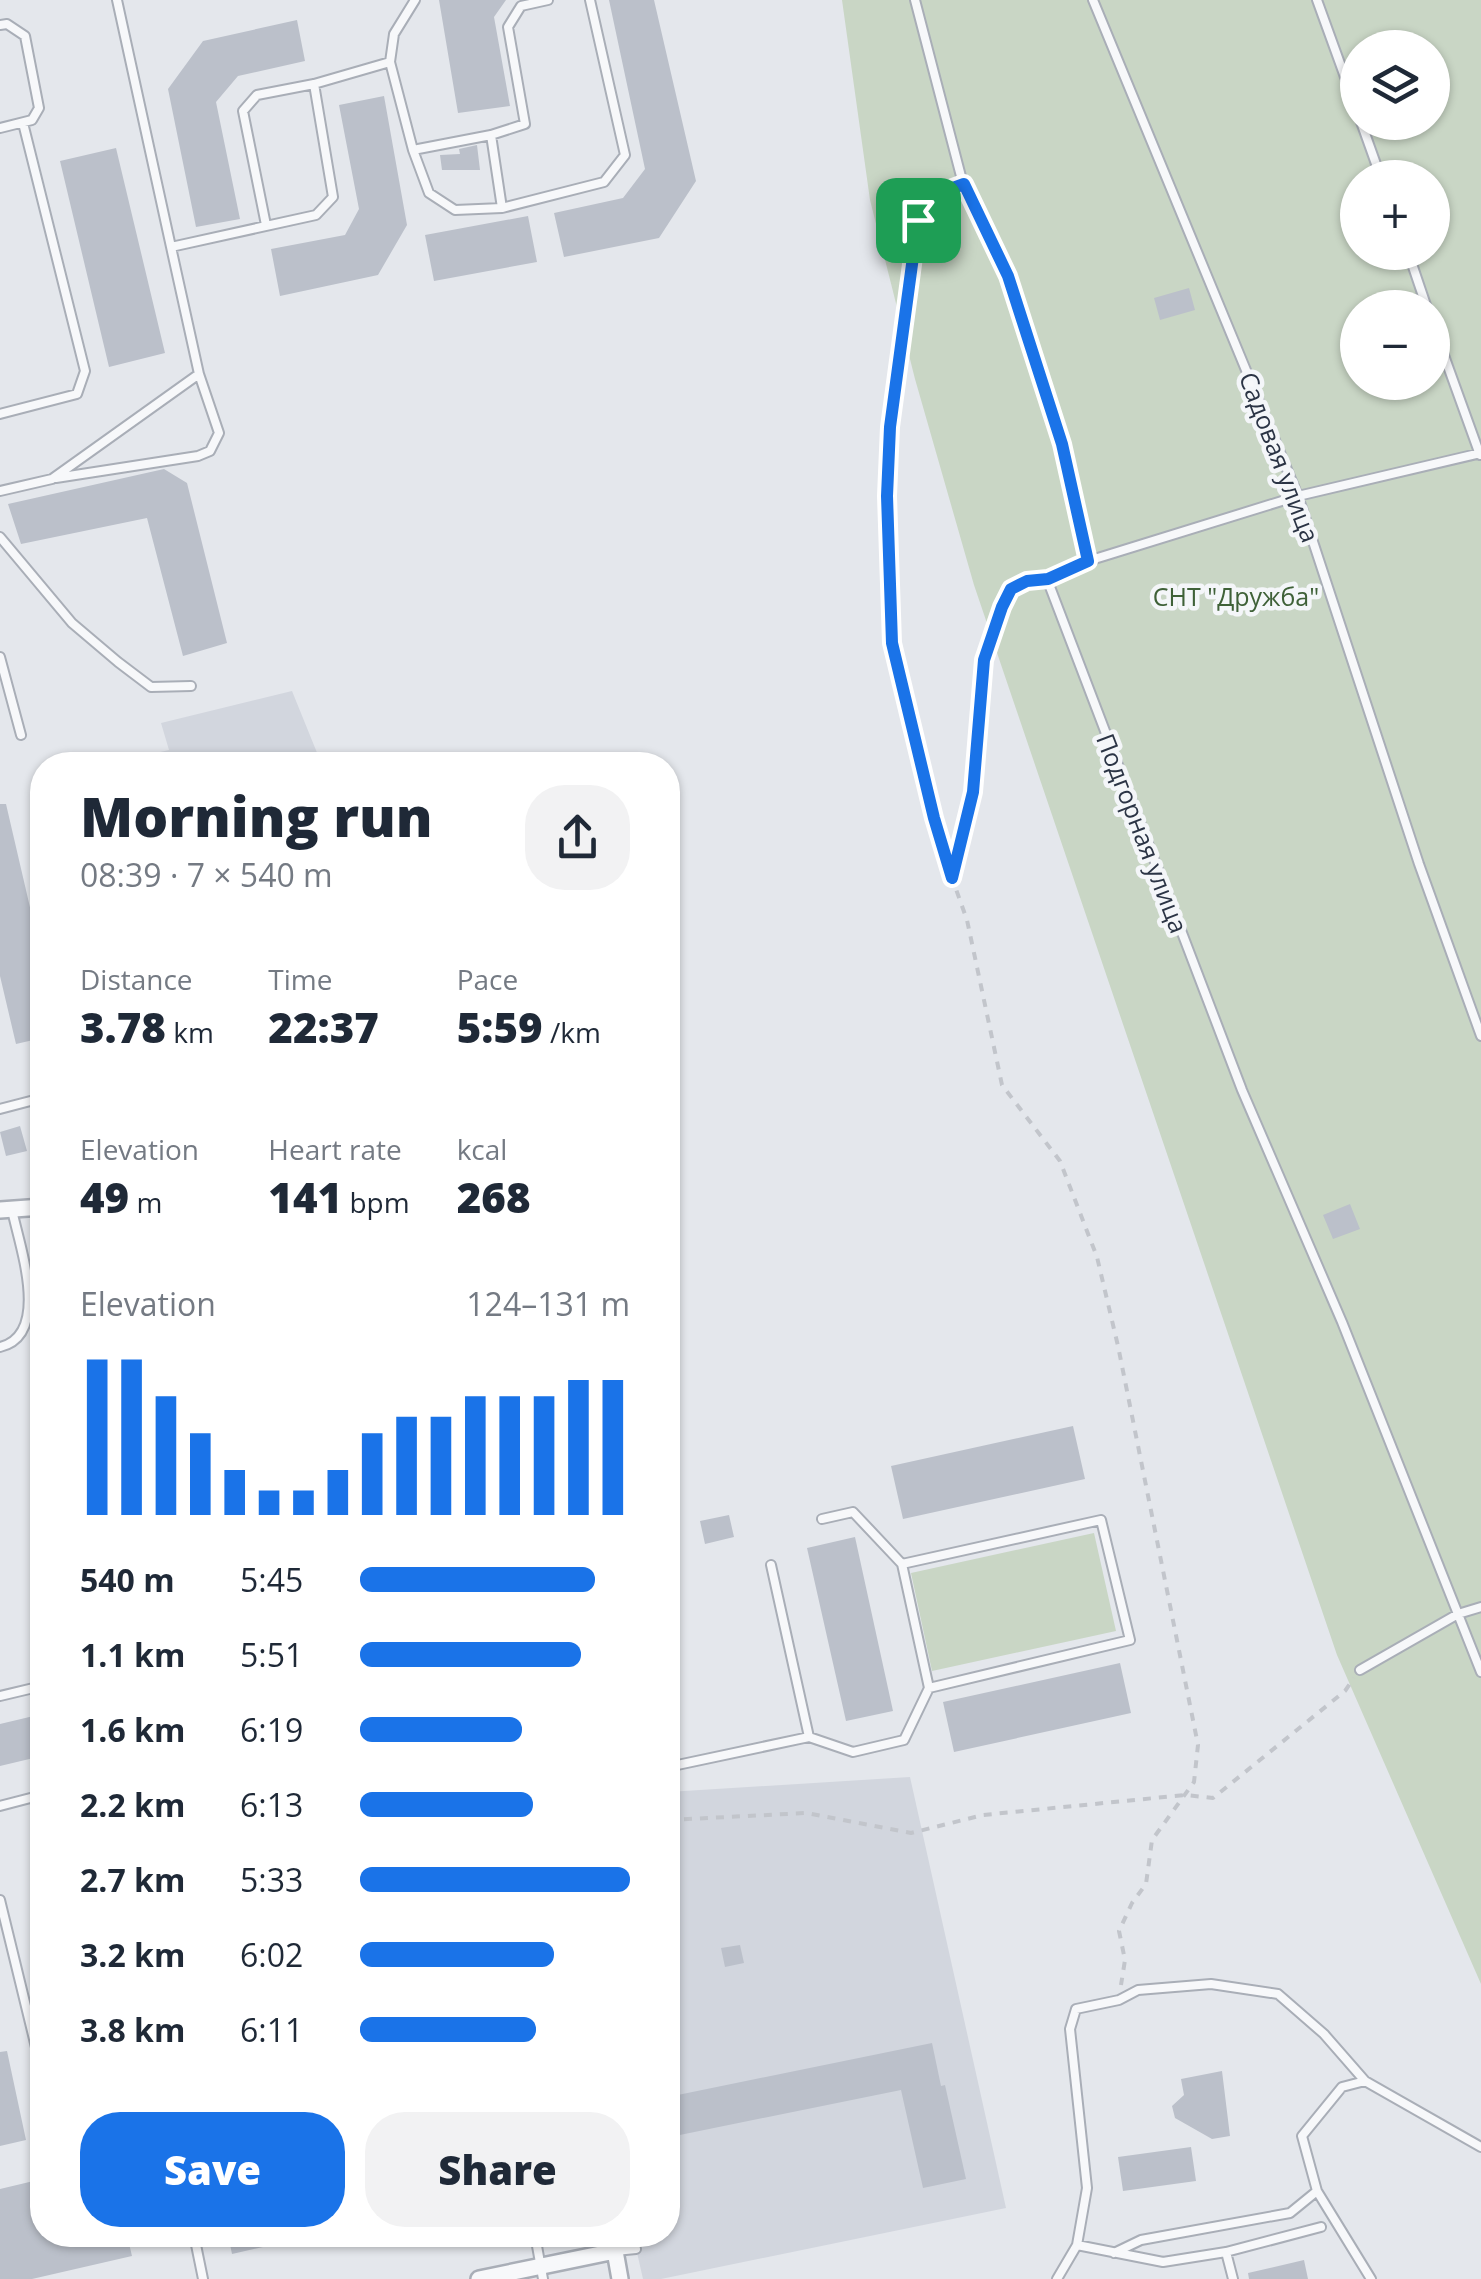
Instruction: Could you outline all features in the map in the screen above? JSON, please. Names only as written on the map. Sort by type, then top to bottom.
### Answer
[{"type":"street","points":[[479,2279],[542,2273],[604,2247]]},
{"type":"street","points":[[614,2247],[620,2279]]},
{"type":"lane","points":[[0,492],[52,479],[198,456],[210,452],[219,433],[199,374],[117,0]]},
{"type":"lane","points":[[416,0],[394,34],[390,62],[428,193],[455,210],[502,208],[604,182],[624,155],[590,0]]},
{"type":"lane","points":[[413,150],[491,135],[525,124],[508,27],[521,6],[548,0]]},
{"type":"lane","points":[[915,0],[964,184],[1008,276],[1062,444],[1088,561]]},
{"type":"lane","name":"Садовая улица","points":[[1093,0],[1298,496],[1419,864],[1481,1036]]},
{"type":"lane","points":[[1317,0],[1340,63]]},
{"type":"lane","points":[[0,26],[7,24],[24,36],[39,108],[32,120],[0,128]]},
{"type":"lane","points":[[266,225],[243,111],[256,95],[314,84],[390,62]]},
{"type":"lane","points":[[171,246],[316,215],[334,197],[314,84]]},
{"type":"lane","points":[[0,414],[77,394],[85,371],[22,122]]},
{"type":"lane","points":[[491,135],[502,208]]},
{"type":"lane","points":[[1048,579],[1088,561],[1298,496],[1480,455],[1450,372]]},
{"type":"lane","points":[[52,479],[199,374]]},
{"type":"lane","points":[[0,537],[72,623],[118,662],[152,686],[192,686]]},
{"type":"lane","name":"Подгорная улица","points":[[1048,579],[1242,1090],[1342,1322],[1481,1672]]},
{"type":"lane","points":[[0,657],[22,734]]},
{"type":"lane","points":[[0,1109],[30,1101]]},
{"type":"lane","points":[[6,1210],[30,1295]]},
{"type":"lane","points":[[0,1346],[9,1345],[26,1326],[30,1304]]},
{"type":"lane","points":[[680,1765],[809,1738],[853,1752],[904,1740],[929,1688],[902,1564],[852,1512],[822,1518]]},
{"type":"lane","points":[[902,1564],[1101,1520],[1130,1640],[929,1688]]},
{"type":"lane","points":[[771,1565],[809,1738]]},
{"type":"lane","points":[[1360,1670],[1458,1614],[1481,1606]]},
{"type":"lane","points":[[0,1696],[30,1689]]},
{"type":"lane","points":[[0,1806],[30,1798]]},
{"type":"lane","points":[[0,1900],[30,2023]]},
{"type":"lane","points":[[1057,2279],[1076,2245],[1086,2188],[1070,2029],[1076,2009],[1119,2000],[1138,1990],[1212,1984],[1278,1994],[1324,2034],[1365,2081],[1481,2147]]},
{"type":"lane","points":[[1365,2081],[1342,2087],[1302,2136],[1317,2191],[1371,2279]]},
{"type":"lane","points":[[1114,2253],[1141,2240],[1290,2212],[1317,2191]]},
{"type":"lane","points":[[1076,2245],[1163,2262],[1226,2252],[1320,2228]]},
{"type":"lane","points":[[196,2247],[203,2279]]},
{"type":"lane","points":[[537,2247],[542,2273]]},
{"type":"lane","points":[[628,2247],[636,2249]]},
{"type":"lane","points":[[1226,2252],[1232,2279]]},
{"type":"path","points":[[964,184],[931,196],[918,220],[890,427],[887,496],[892,643],[934,818],[967,920],[1002,1085],[1060,1161],[1096,1257],[1118,1346],[1198,1745],[1194,1782],[1152,1840],[1146,1884],[1132,1902],[1120,1931],[1124,1960],[1119,2000]]},
{"type":"path","points":[[952,878],[973,792],[984,660],[1011,589],[1027,581],[1048,579]]},
{"type":"path","points":[[680,1819],[806,1813],[911,1832],[983,1815],[1185,1794],[1213,1798],[1345,1692],[1360,1670]]},
{"type":"shaded area","points":[[292,691],[317,752],[160,752],[169,750],[161,723]]},
{"type":"shaded area","points":[[910,1777],[1006,2208],[661,2279],[643,2279],[636,2247],[680,2247],[680,1791]]},
{"type":"green space","name":"СНТ \"Дружба\"","points":[[842,0],[1481,0],[1481,1984],[1337,1655],[974,585],[915,379],[870,200]]},
{"type":"green space","points":[[1094,1533],[1116,1631],[932,1671],[911,1573]]},
{"type":"building","points":[[439,0],[506,0],[494,17],[510,106],[458,113]]},
{"type":"building","points":[[609,0],[654,0],[696,181],[659,238],[564,257],[554,213],[623,198],[645,169]]},
{"type":"building","points":[[297,20],[305,61],[238,76],[216,102],[240,219],[196,227],[168,89],[203,41]]},
{"type":"building","points":[[384,96],[407,225],[378,275],[280,296],[271,249],[345,235],[359,209],[339,105]]},
{"type":"building","points":[[477,145],[480,170],[442,170],[440,155],[460,154],[459,149]]},
{"type":"building","points":[[116,148],[165,353],[109,367],[60,161]]},
{"type":"building","points":[[528,216],[537,262],[434,281],[425,235]]},
{"type":"building","points":[[1189,288],[1195,310],[1160,320],[1154,298]]},
{"type":"building","points":[[164,469],[187,483],[227,643],[183,656],[147,518],[21,544],[8,504]]},
{"type":"building","points":[[0,804],[6,804],[30,907],[30,1041],[16,1044],[0,976]]},
{"type":"building","points":[[20,1126],[27,1151],[6,1156],[0,1132]]},
{"type":"building","points":[[1350,1204],[1360,1229],[1333,1239],[1323,1215]]},
{"type":"building","points":[[1073,1426],[1085,1479],[903,1519],[891,1466]]},
{"type":"building","points":[[729,1515],[734,1537],[705,1544],[700,1521]]},
{"type":"building","points":[[855,1537],[893,1711],[846,1721],[807,1548]]},
{"type":"building","points":[[1120,1663],[1131,1713],[954,1752],[943,1702]]},
{"type":"building","points":[[30,1717],[30,1759],[0,1766],[0,1724]]},
{"type":"building","points":[[740,1945],[744,1963],[725,1967],[721,1948]]},
{"type":"building","points":[[932,2043],[966,2179],[923,2188],[901,2090],[680,2135],[680,2095]]},
{"type":"building","points":[[7,2051],[26,2140],[0,2146],[0,2052]]},
{"type":"building","points":[[1222,2071],[1230,2136],[1212,2139],[1175,2118],[1172,2106],[1184,2095],[1181,2079]]},
{"type":"building","points":[[1191,2147],[1196,2181],[1123,2191],[1118,2157]]},
{"type":"building","points":[[30,2182],[30,2247],[130,2247],[132,2256],[32,2279],[0,2279],[0,2189]]},
{"type":"building","points":[[231,2247],[263,2247],[232,2254]]},
{"type":"building","points":[[1304,2260],[1308,2279],[1249,2279],[1248,2273]]},
{"type":"route","points":[[964,184],[1008,276],[1062,444],[1088,561],[1048,579],[1027,581],[1011,589],[1002,607],[984,660],[973,792],[952,878],[892,643],[887,496],[890,427],[918,220],[931,196],[964,184]]}]
